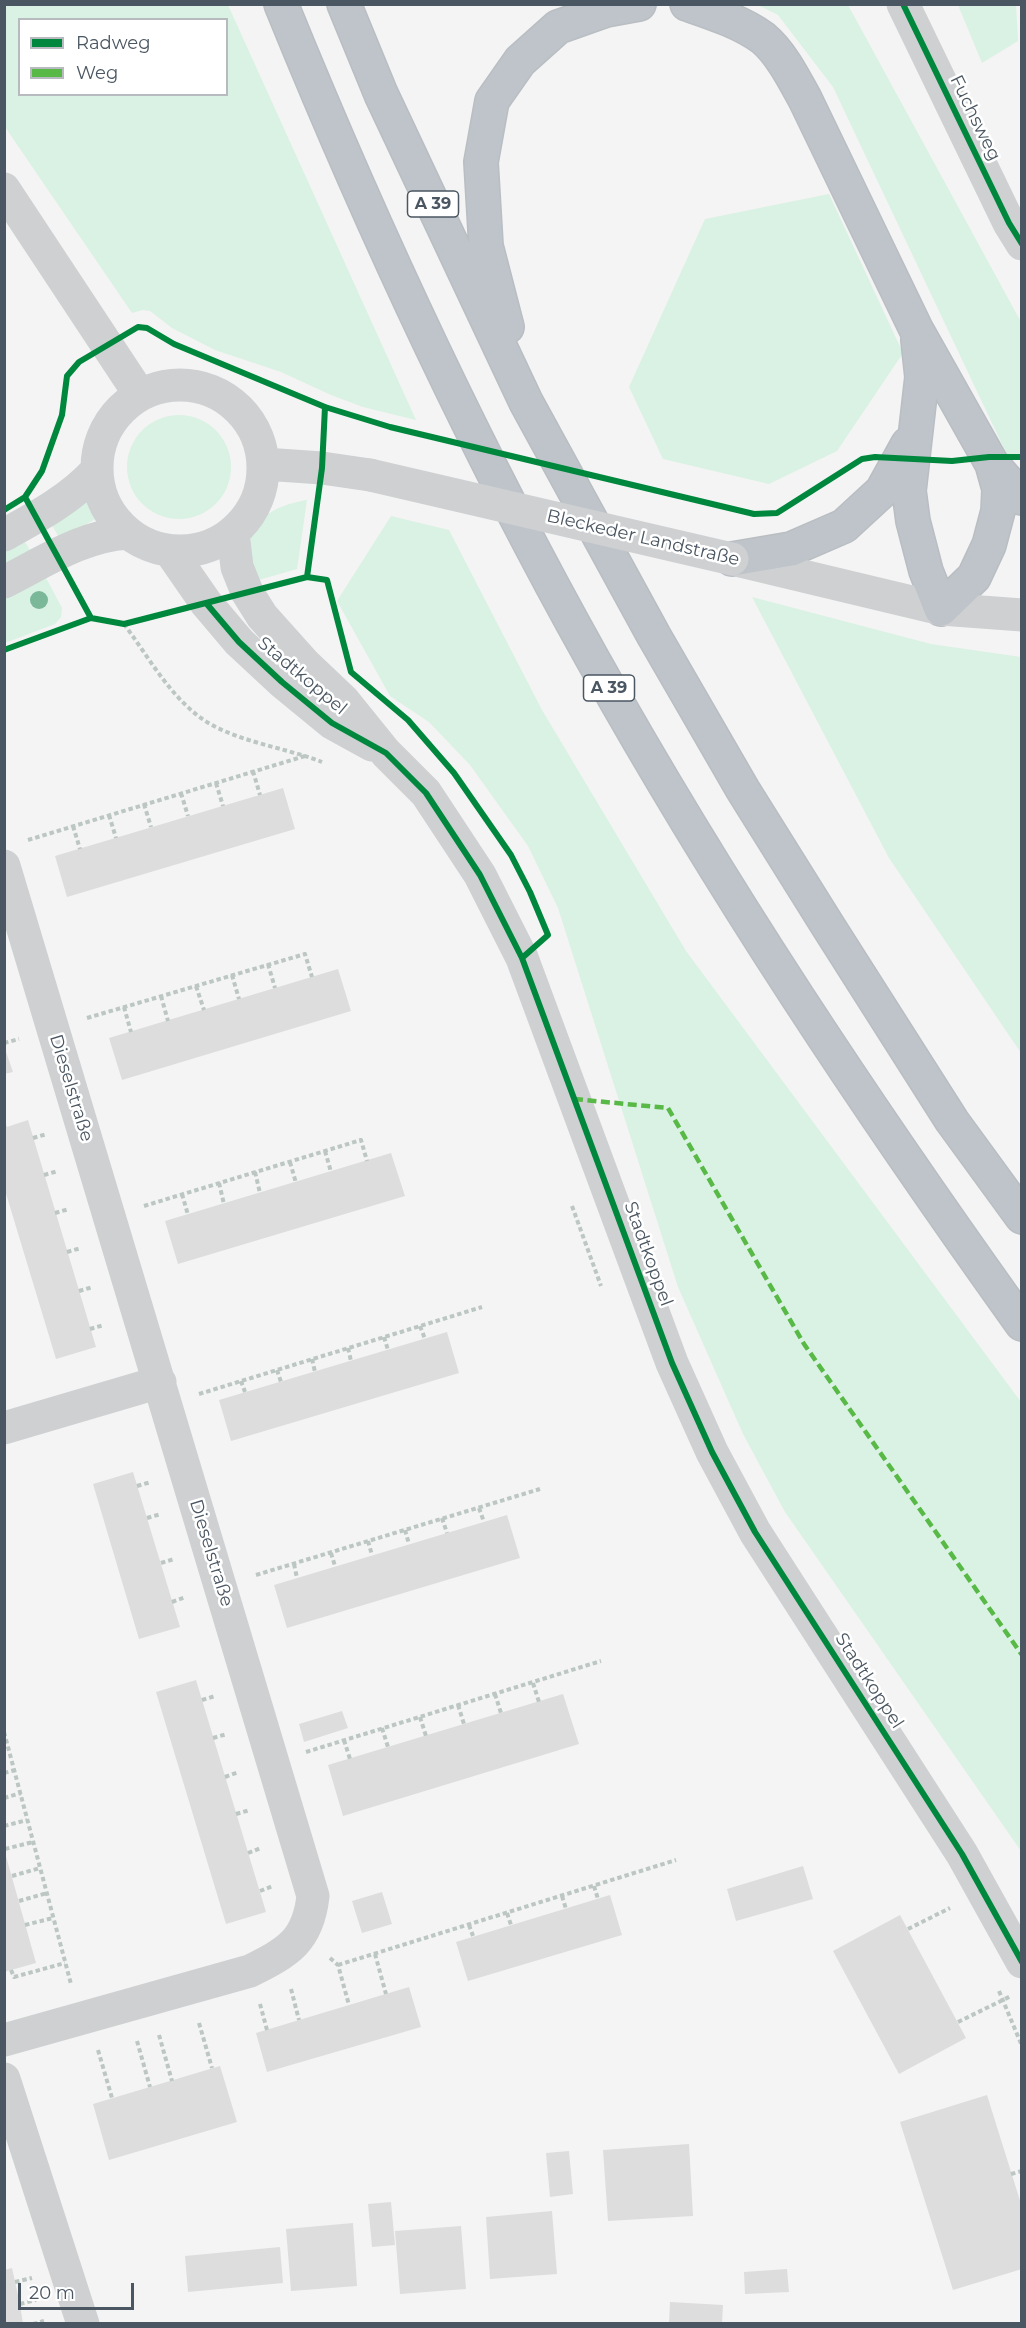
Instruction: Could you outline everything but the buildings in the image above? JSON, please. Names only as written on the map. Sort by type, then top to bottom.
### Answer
[{"type":"highway","name":"A 39","points":[[281,4],[325,113],[465,416],[592,658],[773,958],[904,1159],[1022,1324]]},
{"type":"highway","name":"A 39","points":[[344,4],[381,94],[526,402],[654,636],[743,790],[952,1121],[1022,1217]]},
{"type":"highway","points":[[526,402],[486,246],[481,162],[492,101],[520,61],[558,27],[606,10],[639,4]]},
{"type":"highway","points":[[687,4],[720,15],[764,39],[787,67],[805,99],[916,329],[992,464],[1022,498]]},
{"type":"highway","points":[[916,329],[922,377],[909,491],[913,521],[926,571],[940,609],[974,577],[989,545],[998,510],[999,489],[992,464]]},
{"type":"highway","points":[[732,559],[790,549],[844,526],[882,491],[917,427]]},
{"type":"street","name":"Fuchsweg","points":[[903,4],[1009,223],[1022,244]]},
{"type":"street","points":[[4,189],[140,395]]},
{"type":"street","points":[[166,386],[194,386],[220,395],[242,413],[258,436],[264,464],[261,490],[250,514],[233,533],[214,545],[192,551],[170,551],[147,545],[127,532],[110,514],[100,493],[96,470],[99,447],[108,427],[122,409],[140,395],[166,386]]},
{"type":"street","name":"Bleckeder Landstraße","points":[[264,464],[322,468],[370,475],[940,609],[1022,615]]},
{"type":"street","points":[[4,535],[37,517],[75,490],[96,470]]},
{"type":"street","points":[[4,582],[80,543],[127,532]]},
{"type":"street","name":"Stadtkoppel","points":[[233,533],[237,567],[247,592],[262,616],[305,664],[344,701],[386,753],[426,793],[480,875],[522,958],[672,1363],[712,1452],[755,1532],[962,1854],[1022,1962]]},
{"type":"street","name":"Stadtkoppel","points":[[170,551],[206,603],[239,642],[282,682],[332,723],[386,753]]},
{"type":"street","name":"Dieselstraße","points":[[4,866],[313,1896],[310,1918],[301,1935],[282,1955],[250,1971],[4,2040]]},
{"type":"street","points":[[4,1428],[163,1393]]},
{"type":"street","points":[[4,2079],[83,2324]]},
{"type":"path","points":[[27,840],[305,756]]},
{"type":"path","points":[[253,771],[260,795]]},
{"type":"path","points":[[216,783],[223,806]]},
{"type":"path","points":[[181,793],[188,816]]},
{"type":"path","points":[[144,804],[151,827]]},
{"type":"path","points":[[109,815],[116,838]]},
{"type":"path","points":[[73,826],[80,849]]},
{"type":"path","points":[[53,1028],[305,954],[312,977]]},
{"type":"path","points":[[268,964],[275,988]]},
{"type":"path","points":[[232,975],[239,999]]},
{"type":"path","points":[[196,986],[204,1010]]},
{"type":"path","points":[[161,996],[168,1021]]},
{"type":"path","points":[[124,1007],[131,1032]]},
{"type":"path","points":[[110,1216],[361,1140],[367,1161]]},
{"type":"path","points":[[325,1151],[331,1172]]},
{"type":"path","points":[[290,1162],[296,1183]]},
{"type":"path","points":[[255,1172],[260,1193]]},
{"type":"path","points":[[219,1183],[224,1204]]},
{"type":"path","points":[[182,1194],[188,1215]]},
{"type":"path","points":[[163,1393],[241,1381],[482,1307]]},
{"type":"path","points":[[420,1326],[425,1339]]},
{"type":"path","points":[[384,1337],[388,1350]]},
{"type":"path","points":[[348,1348],[351,1361]]},
{"type":"path","points":[[312,1359],[315,1372]]},
{"type":"path","points":[[277,1370],[280,1382]]},
{"type":"path","points":[[241,1381],[244,1392]]},
{"type":"path","points":[[221,1586],[540,1489]]},
{"type":"path","points":[[479,1508],[484,1522]]},
{"type":"path","points":[[442,1518],[447,1533]]},
{"type":"path","points":[[405,1530],[409,1544]]},
{"type":"path","points":[[368,1541],[372,1555]]},
{"type":"path","points":[[331,1553],[335,1566]]},
{"type":"path","points":[[294,1564],[297,1578]]},
{"type":"path","points":[[274,1761],[601,1661]]},
{"type":"path","points":[[533,1683],[539,1702]]},
{"type":"path","points":[[495,1694],[501,1713]]},
{"type":"path","points":[[458,1705],[464,1724]]},
{"type":"path","points":[[420,1717],[426,1736]]},
{"type":"path","points":[[382,1728],[388,1747]]},
{"type":"path","points":[[4,1732],[65,1963],[112,2098]]},
{"type":"path","points":[[344,1740],[350,1759]]},
{"type":"path","points":[[4,1773],[15,1770]]},
{"type":"path","points":[[4,1798],[21,1793]]},
{"type":"path","points":[[4,1826],[27,1820]]},
{"type":"path","points":[[5,1849],[33,1842]]},
{"type":"path","points":[[349,2005],[338,1965],[676,1860]]},
{"type":"path","points":[[12,1876],[40,1868]]},
{"type":"path","points":[[594,1886],[598,1899]]},
{"type":"path","points":[[908,1929],[984,1892]]},
{"type":"path","points":[[19,1901],[47,1893]]},
{"type":"path","points":[[562,1896],[566,1909]]},
{"type":"path","points":[[507,1913],[511,1925]]},
{"type":"path","points":[[25,1925],[53,1918]]},
{"type":"path","points":[[469,1925],[473,1936]]},
{"type":"path","points":[[375,1954],[386,1994]]},
{"type":"path","points":[[11,1970],[14,1977],[65,1963]]},
{"type":"path","points":[[189,1988],[212,2068]]},
{"type":"path","points":[[958,2022],[1013,1995]]},
{"type":"path","points":[[138,2002],[172,2081]]},
{"type":"path","points":[[138,2002],[150,2086]]},
{"type":"path","points":[[1011,2174],[1021,2171]]},
{"type":"green space","points":[[5,4],[228,5],[416,420],[363,407],[281,372],[215,350],[172,328],[150,311],[132,313],[5,127]]},
{"type":"green space","points":[[758,5],[848,5],[1021,322],[1021,454],[1009,459],[833,87],[778,15]]},
{"type":"green space","points":[[958,5],[1016,5],[1018,41],[982,63]]},
{"type":"green space","points":[[829,194],[903,353],[837,451],[769,484],[663,459],[629,387],[705,219]]},
{"type":"green space","points":[[179,415],[199,419],[216,430],[227,447],[231,467],[227,487],[216,504],[199,515],[179,519],[159,515],[142,504],[131,487],[127,467],[131,447],[142,430],[159,419]]},
{"type":"green space","points":[[88,496],[99,517],[60,539],[50,522]]},
{"type":"green space","points":[[307,500],[297,569],[255,581],[249,552],[255,528],[261,520],[278,509]]},
{"type":"green space","points":[[391,516],[449,530],[542,710],[686,951],[1021,1402],[1021,1851],[785,1512],[743,1434],[678,1287],[558,908],[528,846],[470,765],[429,722],[390,696],[337,601]]},
{"type":"green space","points":[[23,539],[33,555],[5,568],[5,549]]},
{"type":"green space","points":[[44,574],[62,608],[61,617],[55,624],[5,643],[5,599]]},
{"type":"green space","points":[[752,597],[931,644],[1021,657],[1021,1053],[889,858]]},
{"type":"marked path","points":[[574,1099],[668,1108],[804,1344],[1022,1655]]},
{"type":"cycle path","points":[[903,4],[1009,223],[1022,244]]},
{"type":"cycle path","points":[[4,510],[25,497],[42,471],[62,415],[67,376],[79,362],[138,327],[147,328],[174,344],[325,407],[390,427],[754,514],[777,513],[862,459],[875,457],[952,461],[989,457],[1022,457]]},
{"type":"cycle path","points":[[307,577],[322,468],[325,407]]},
{"type":"cycle path","points":[[25,497],[91,618]]},
{"type":"cycle path","points":[[4,650],[91,618],[124,624],[307,577],[327,580],[351,672],[408,720],[454,773],[511,855],[548,935],[522,958]]},
{"type":"cycle path","points":[[206,603],[239,642],[282,682],[332,723],[386,753],[426,793],[480,875],[522,958],[672,1363],[712,1452],[755,1532],[962,1854],[1022,1962]]}]
